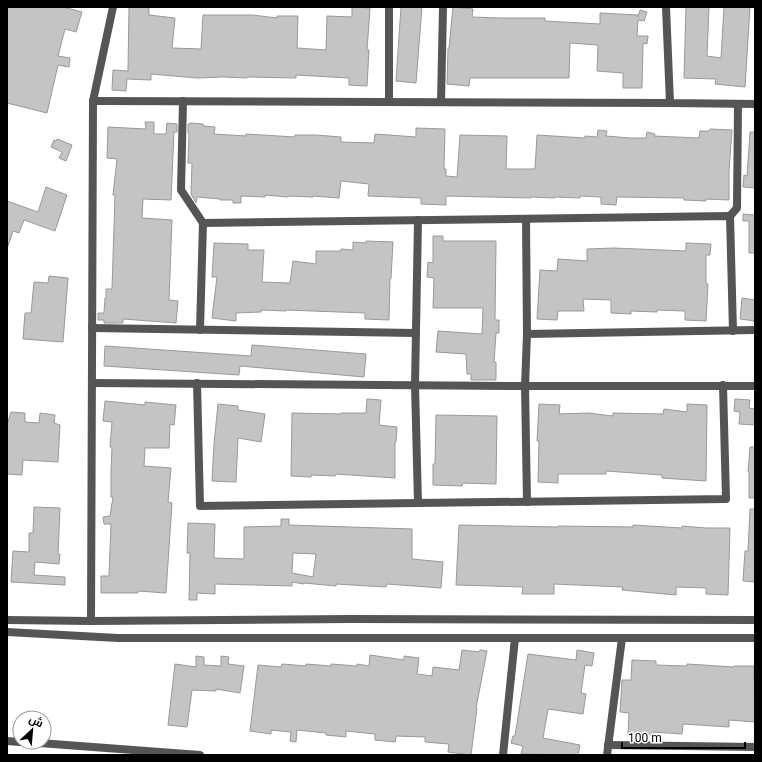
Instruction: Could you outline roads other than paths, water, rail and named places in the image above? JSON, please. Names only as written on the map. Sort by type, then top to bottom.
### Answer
[{"type":"street","points":[[91,621],[93,101],[113,7]]},
{"type":"street","points":[[389,7],[389,102]]},
{"type":"street","points":[[441,102],[443,7]]},
{"type":"street","points":[[666,7],[670,103]]},
{"type":"street","points":[[93,101],[755,104]]},
{"type":"street","points":[[183,101],[180,190],[202,223],[200,330]]},
{"type":"street","points":[[733,331],[730,216],[737,208],[738,104]]},
{"type":"street","points":[[202,223],[730,216]]},
{"type":"street","points":[[526,219],[527,334],[525,386],[527,502]]},
{"type":"street","points":[[418,220],[415,385],[418,503]]},
{"type":"street","points":[[92,328],[416,333]]},
{"type":"street","points":[[527,334],[755,330]]},
{"type":"street","points":[[92,383],[755,386]]},
{"type":"street","points":[[197,383],[200,506],[726,499],[723,385]]},
{"type":"street","points":[[7,620],[755,620]]},
{"type":"street","points":[[7,632],[118,638],[755,638]]},
{"type":"street","points":[[503,755],[515,638]]},
{"type":"street","points":[[607,755],[622,638]]},
{"type":"street","points":[[52,744],[200,755]]},
{"type":"street","points":[[608,746],[755,747]]}]
